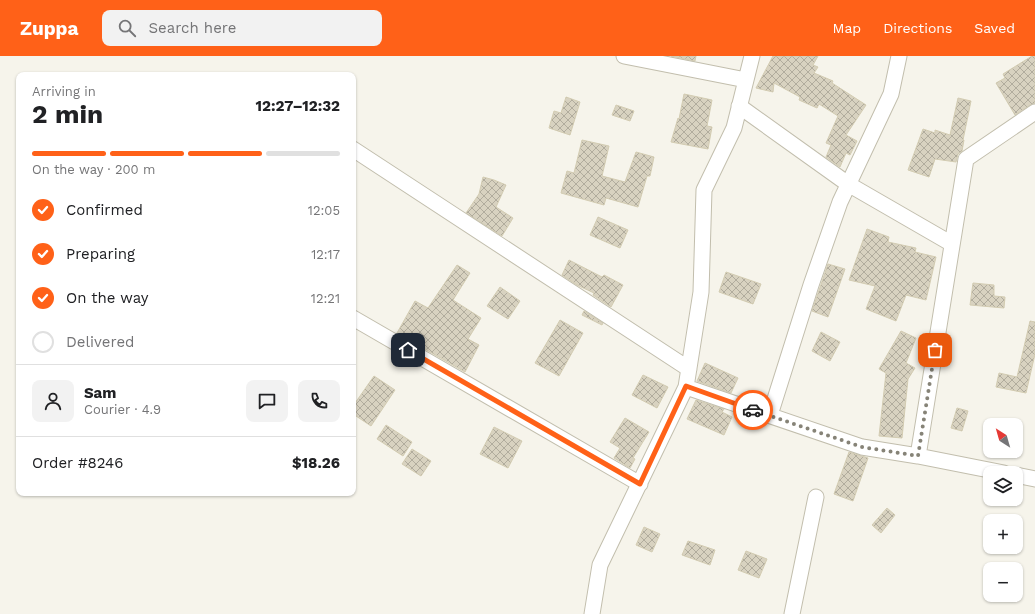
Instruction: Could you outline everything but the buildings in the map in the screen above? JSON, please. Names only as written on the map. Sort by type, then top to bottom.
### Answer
[{"type":"street","points":[[624,56],[746,80]]},
{"type":"street","points":[[592,614],[600,566],[686,386],[701,292],[704,190],[734,128],[752,56]]},
{"type":"street","points":[[770,415],[811,285],[840,202],[891,94],[899,56]]},
{"type":"street","points":[[740,106],[848,184],[952,244]]},
{"type":"street","points":[[918,456],[966,159],[1035,112]]},
{"type":"street","points":[[356,151],[689,369]]},
{"type":"street","points":[[356,320],[640,484]]},
{"type":"street","points":[[686,386],[862,447],[983,469]]},
{"type":"street","points":[[1023,476],[1035,479]]},
{"type":"street","points":[[792,614],[816,497]]},
{"type":"way so far","points":[[753,410],[862,447],[918,456],[935,350]]},
{"type":"route","points":[[408,350],[640,484],[686,386],[753,410]]}]
